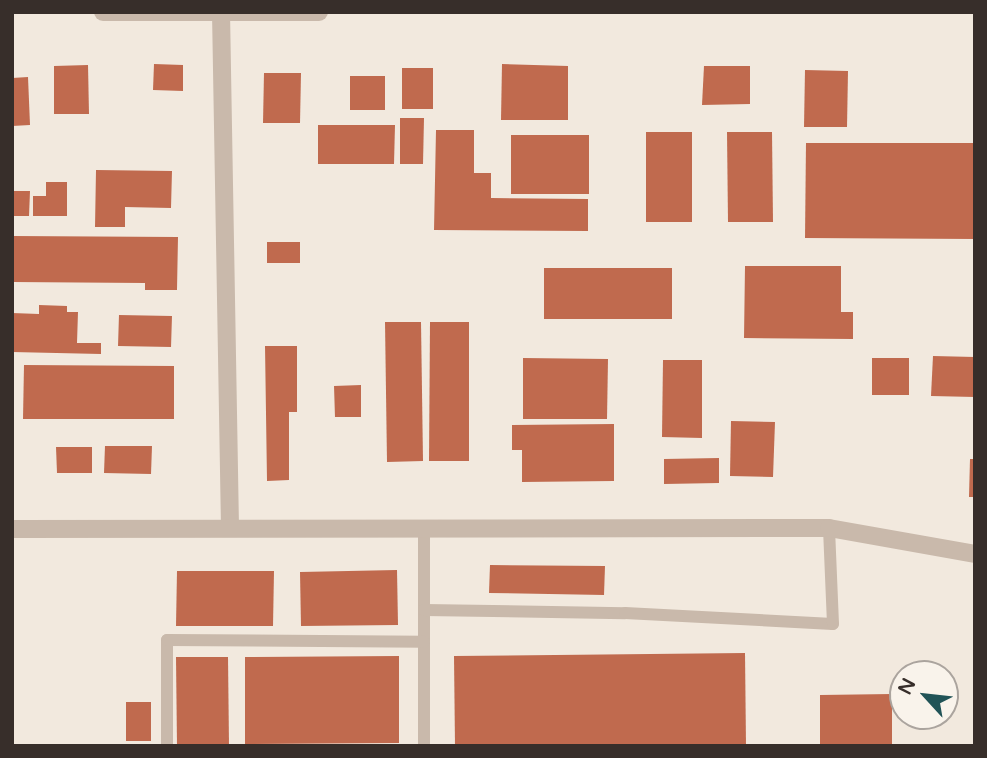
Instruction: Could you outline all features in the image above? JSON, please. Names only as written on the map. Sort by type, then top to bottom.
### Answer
[{"type":"street","points":[[103,12],[319,12]]},
{"type":"street","points":[[221,13],[230,528]]},
{"type":"street","points":[[12,529],[829,528],[975,554]]},
{"type":"lane","points":[[424,610],[625,613],[833,624],[829,528]]},
{"type":"lane","points":[[424,529],[424,746]]},
{"type":"lane","points":[[167,746],[167,640],[424,642]]},
{"type":"building","points":[[154,64],[183,65],[183,91],[153,90]]},
{"type":"building","points":[[502,64],[568,66],[568,120],[501,120]]},
{"type":"building","points":[[88,65],[89,114],[54,114],[54,66]]},
{"type":"building","points":[[704,66],[750,66],[750,104],[702,105]]},
{"type":"building","points":[[402,68],[433,68],[433,109],[402,109]]},
{"type":"building","points":[[805,70],[848,71],[847,127],[804,127]]},
{"type":"building","points":[[264,73],[301,73],[300,123],[263,123]]},
{"type":"building","points":[[350,76],[385,76],[385,110],[350,110]]},
{"type":"building","points":[[28,77],[30,125],[12,126],[12,78]]},
{"type":"building","points":[[400,118],[424,118],[423,164],[400,164]]},
{"type":"building","points":[[318,125],[395,125],[394,164],[318,164]]},
{"type":"building","points":[[436,130],[474,130],[474,173],[491,173],[491,198],[588,199],[588,231],[434,230]]},
{"type":"building","points":[[646,132],[692,132],[692,222],[646,222]]},
{"type":"building","points":[[727,132],[772,132],[773,222],[728,222]]},
{"type":"building","points":[[511,135],[589,135],[589,194],[511,194]]},
{"type":"building","points":[[806,143],[975,143],[975,239],[805,238]]},
{"type":"building","points":[[96,170],[172,171],[171,208],[125,207],[125,227],[95,227]]},
{"type":"building","points":[[46,182],[67,182],[67,216],[33,216],[33,196],[46,196]]},
{"type":"building","points":[[12,191],[30,191],[29,216],[12,216]]},
{"type":"building","points":[[12,236],[178,237],[177,290],[145,290],[145,283],[12,282]]},
{"type":"building","points":[[267,242],[300,242],[300,263],[267,263]]},
{"type":"building","points":[[745,266],[841,266],[841,312],[853,312],[853,339],[744,338]]},
{"type":"building","points":[[544,268],[672,268],[672,319],[544,319]]},
{"type":"building","points":[[39,305],[67,306],[67,312],[78,312],[77,343],[101,343],[101,354],[12,352],[12,313],[39,314]]},
{"type":"building","points":[[119,315],[172,316],[171,347],[118,346]]},
{"type":"building","points":[[385,322],[421,322],[423,461],[387,462]]},
{"type":"building","points":[[430,322],[469,322],[469,461],[429,461]]},
{"type":"building","points":[[265,346],[297,346],[297,412],[289,412],[289,480],[267,481]]},
{"type":"building","points":[[933,356],[975,357],[975,397],[931,396]]},
{"type":"building","points":[[523,358],[608,359],[607,419],[523,419]]},
{"type":"building","points":[[872,358],[909,358],[909,395],[872,395]]},
{"type":"building","points":[[663,360],[702,360],[702,438],[662,437]]},
{"type":"building","points":[[24,365],[174,366],[174,419],[23,419]]},
{"type":"building","points":[[361,385],[361,417],[335,417],[334,386]]},
{"type":"building","points":[[731,421],[775,422],[773,477],[730,476]]},
{"type":"building","points":[[614,424],[614,481],[522,482],[522,450],[512,450],[512,425]]},
{"type":"building","points":[[105,446],[152,446],[151,474],[104,473]]},
{"type":"building","points":[[56,447],[92,447],[92,473],[57,473]]},
{"type":"building","points":[[719,458],[719,483],[664,484],[664,459]]},
{"type":"building","points":[[970,459],[975,459],[975,497],[969,497]]},
{"type":"building","points":[[490,565],[605,566],[604,595],[489,593]]},
{"type":"building","points":[[397,570],[398,625],[301,626],[300,572]]},
{"type":"building","points":[[177,571],[274,571],[273,626],[176,626]]},
{"type":"building","points":[[745,653],[746,746],[455,746],[454,656]]},
{"type":"building","points":[[399,656],[399,743],[245,744],[245,657]]},
{"type":"building","points":[[176,657],[228,657],[229,746],[177,746]]},
{"type":"building","points":[[889,694],[892,746],[820,746],[820,695]]},
{"type":"building","points":[[126,702],[151,702],[151,741],[126,741]]}]
